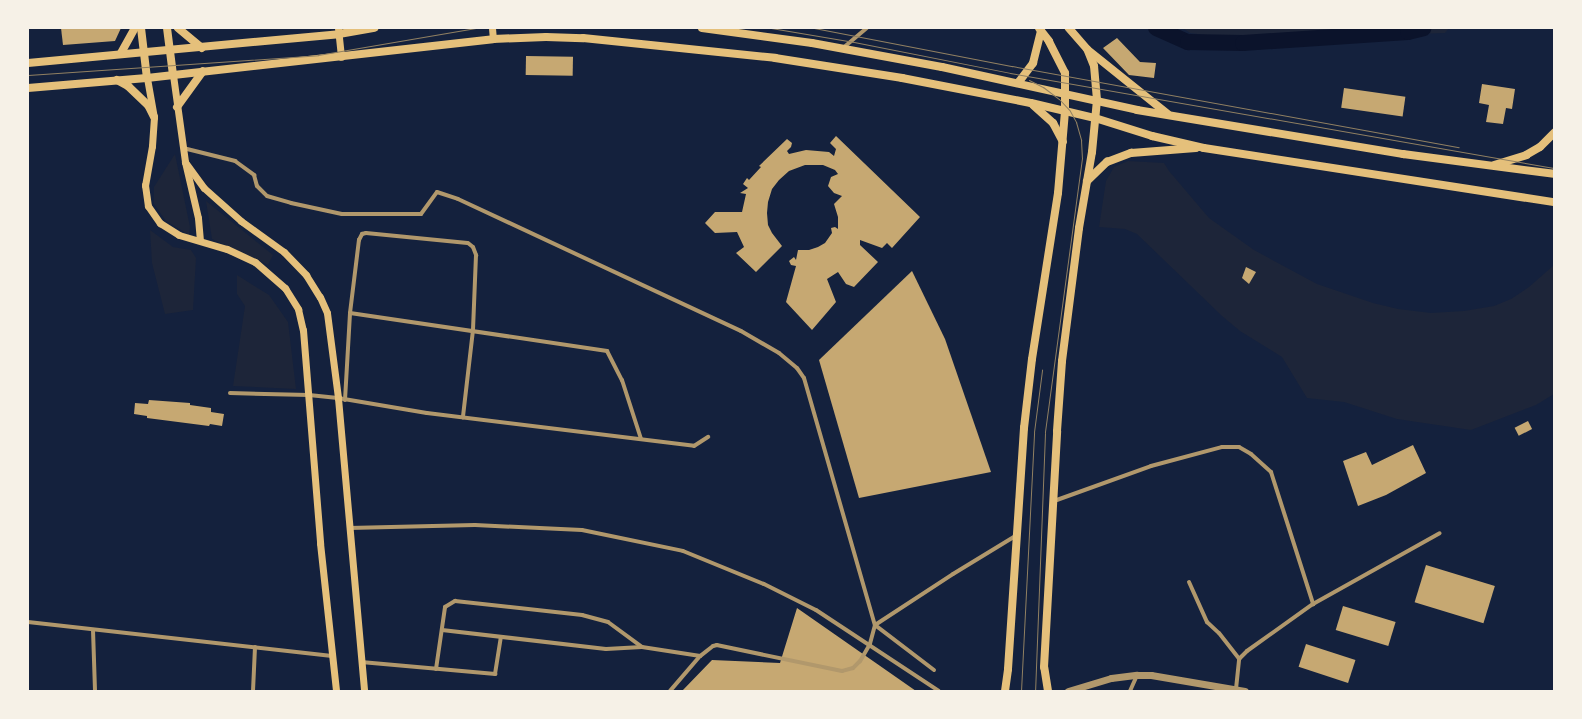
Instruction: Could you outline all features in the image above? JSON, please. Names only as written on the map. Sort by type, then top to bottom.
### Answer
[{"type":"main road","points":[[120,53],[135,28]]},
{"type":"main road","points":[[141,28],[143,51],[154,118],[152,146],[145,185],[148,206],[160,223],[179,235],[227,249],[255,262],[285,288],[298,309],[303,330],[320,543],[336,691]]},
{"type":"main road","points":[[167,28],[185,162],[198,218],[200,240]]},
{"type":"main road","points":[[178,28],[202,48]]},
{"type":"main road","points":[[28,62],[143,51],[202,48],[374,28]]},
{"type":"main road","points":[[492,28],[493,39]]},
{"type":"main road","points":[[702,28],[842,49],[942,67],[1168,114],[1403,154],[1554,174]]},
{"type":"main road","points":[[1069,28],[1087,49],[1168,114]]},
{"type":"main road","points":[[1018,83],[1033,64],[1040,30]]},
{"type":"main road","points":[[1004,691],[1008,669],[1024,428],[1030,374],[1058,192],[1065,112],[1065,73],[1040,30]]},
{"type":"main road","points":[[338,31],[341,57]]},
{"type":"main road","points":[[28,88],[116,79],[147,78],[493,39],[546,37],[583,38],[741,54],[902,78],[1095,118],[1152,136],[1204,148],[1554,202]]},
{"type":"main road","points":[[1048,691],[1044,667],[1054,501],[1056,431],[1062,361],[1097,100],[1096,72],[1087,49]]},
{"type":"main road","points":[[177,107],[203,71]]},
{"type":"main road","points":[[116,79],[128,86],[148,105],[154,118]]},
{"type":"main road","points":[[1031,104],[1046,115],[1063,142]]},
{"type":"main road","points":[[1490,166],[1526,155],[1540,147],[1554,133]]},
{"type":"main road","points":[[1087,181],[1107,162],[1131,153],[1204,148]]},
{"type":"main road","points":[[185,162],[204,188],[241,221],[284,252],[306,275],[320,296],[329,326],[338,398],[364,691]]},
{"type":"street","points":[[842,49],[867,28]]},
{"type":"street","points":[[183,148],[235,161],[254,175],[257,186],[267,196],[290,203],[342,214],[421,214],[437,192],[588,259],[741,332],[789,360],[804,378],[875,624],[870,644],[860,661],[853,668],[842,671],[717,645],[709,648],[700,656],[670,691]]},
{"type":"street","points":[[345,400],[350,313],[359,240],[362,234],[366,232],[468,243],[473,247],[476,255],[473,330],[463,417]]},
{"type":"street","points":[[350,313],[607,351],[622,380],[641,439]]},
{"type":"street","points":[[230,393],[309,395],[338,398],[463,417],[694,446],[708,437]]},
{"type":"street","points":[[1054,501],[1151,466],[1222,447],[1239,447],[1251,454],[1271,472],[1313,604]]},
{"type":"street","points":[[349,528],[475,525],[582,530],[684,551],[764,584],[816,610],[939,691]]},
{"type":"street","points":[[1236,689],[1239,659],[1247,651],[1313,604],[1440,534]]},
{"type":"street","points":[[875,624],[952,574],[1018,535]]},
{"type":"street","points":[[1189,582],[1207,622],[1239,659]]},
{"type":"street","points":[[436,669],[445,607],[455,601],[588,617],[608,622],[642,647]]},
{"type":"street","points":[[28,622],[333,656]]},
{"type":"street","points":[[875,624],[934,670]]},
{"type":"street","points":[[93,630],[95,691]]},
{"type":"street","points":[[442,630],[606,649],[642,647],[700,656]]},
{"type":"street","points":[[361,662],[495,674],[501,637]]},
{"type":"street","points":[[253,691],[255,647]]},
{"type":"street","points":[[1130,691],[1137,675]]},
{"type":"street","points":[[1068,691],[1111,678],[1151,675],[1245,691]]},
{"type":"shaded area","points":[[1183,28],[1378,28],[1378,30],[1349,33],[1308,41],[1228,38],[1190,33]]},
{"type":"shaded area","points":[[1413,28],[1449,28],[1445,33],[1416,34]]},
{"type":"shaded area","points":[[175,154],[190,227],[189,235],[166,221],[154,204],[154,187]]},
{"type":"shaded area","points":[[1128,161],[1164,163],[1209,218],[1254,250],[1317,284],[1373,303],[1398,309],[1431,313],[1464,311],[1494,306],[1511,299],[1529,287],[1554,265],[1554,394],[1536,405],[1471,430],[1397,419],[1344,402],[1307,398],[1282,357],[1240,331],[1222,316],[1137,234],[1125,229],[1099,227],[1106,181],[1114,167]]},
{"type":"shaded area","points":[[206,201],[273,255],[268,265],[212,239]]},
{"type":"shaded area","points":[[150,230],[173,247],[191,250],[196,258],[193,310],[165,314],[152,263]]},
{"type":"shaded area","points":[[237,275],[269,295],[288,322],[296,389],[233,386],[245,306],[237,294]]},
{"type":"building","points":[[61,28],[121,28],[115,41],[63,45]]},
{"type":"building","points":[[1117,38],[1140,62],[1156,63],[1154,78],[1129,75],[1103,48]]},
{"type":"building","points":[[526,56],[573,57],[573,76],[526,75]]},
{"type":"building","points":[[1482,84],[1515,89],[1512,109],[1506,108],[1503,124],[1486,122],[1489,105],[1479,103]]},
{"type":"building","points":[[1344,88],[1405,97],[1403,116],[1341,108]]},
{"type":"building","points":[[836,136],[920,217],[892,248],[887,243],[882,248],[860,240],[860,245],[878,262],[854,287],[846,284],[838,272],[827,279],[836,302],[812,330],[786,302],[796,266],[791,265],[789,261],[794,257],[796,260],[798,250],[809,250],[825,243],[832,233],[831,228],[835,227],[838,229],[838,217],[834,204],[842,196],[834,193],[828,186],[831,177],[838,174],[835,170],[823,165],[805,165],[789,171],[772,189],[768,202],[768,225],[782,246],[756,272],[736,253],[744,247],[737,232],[715,233],[705,223],[715,212],[742,212],[746,194],[740,193],[748,188],[743,184],[747,178],[749,180],[761,167],[759,166],[787,139],[792,143],[791,147],[787,151],[789,154],[806,150],[829,152],[834,156],[836,149],[830,143]]},
{"type":"building","points":[[1246,267],[1256,272],[1249,284],[1242,278]]},
{"type":"building","points":[[912,271],[945,339],[991,472],[859,498],[819,360]]},
{"type":"building","points":[[149,400],[190,403],[190,405],[211,408],[211,412],[224,414],[222,426],[210,424],[209,426],[147,418],[147,416],[134,414],[135,403],[148,404]]},
{"type":"building","points":[[1528,421],[1532,429],[1519,436],[1515,428]]},
{"type":"building","points":[[1413,445],[1426,473],[1386,495],[1358,506],[1343,461],[1366,452],[1372,465]]},
{"type":"building","points":[[1426,565],[1495,586],[1483,623],[1415,602]]},
{"type":"building","points":[[1343,606],[1396,622],[1388,646],[1336,630]]},
{"type":"building","points":[[797,608],[916,691],[682,691],[712,660],[780,663]]},
{"type":"building","points":[[1306,644],[1355,660],[1348,683],[1299,667]]},
{"type":"waterway","points":[[1156,28],[1188,42],[1243,43],[1408,32],[1424,28]]},
{"type":"tram line","points":[[28,75],[318,55],[476,28]]},
{"type":"tram line","points":[[771,28],[854,42],[1010,73],[1554,168]]},
{"type":"tram line","points":[[814,28],[1012,66],[1459,147]]},
{"type":"tram line","points":[[1029,80],[1043,87],[1059,99],[1070,111],[1076,122],[1081,140],[1082,158],[1045,433],[1035,691]]},
{"type":"tram line","points":[[1021,691],[1034,432],[1042,370]]}]
